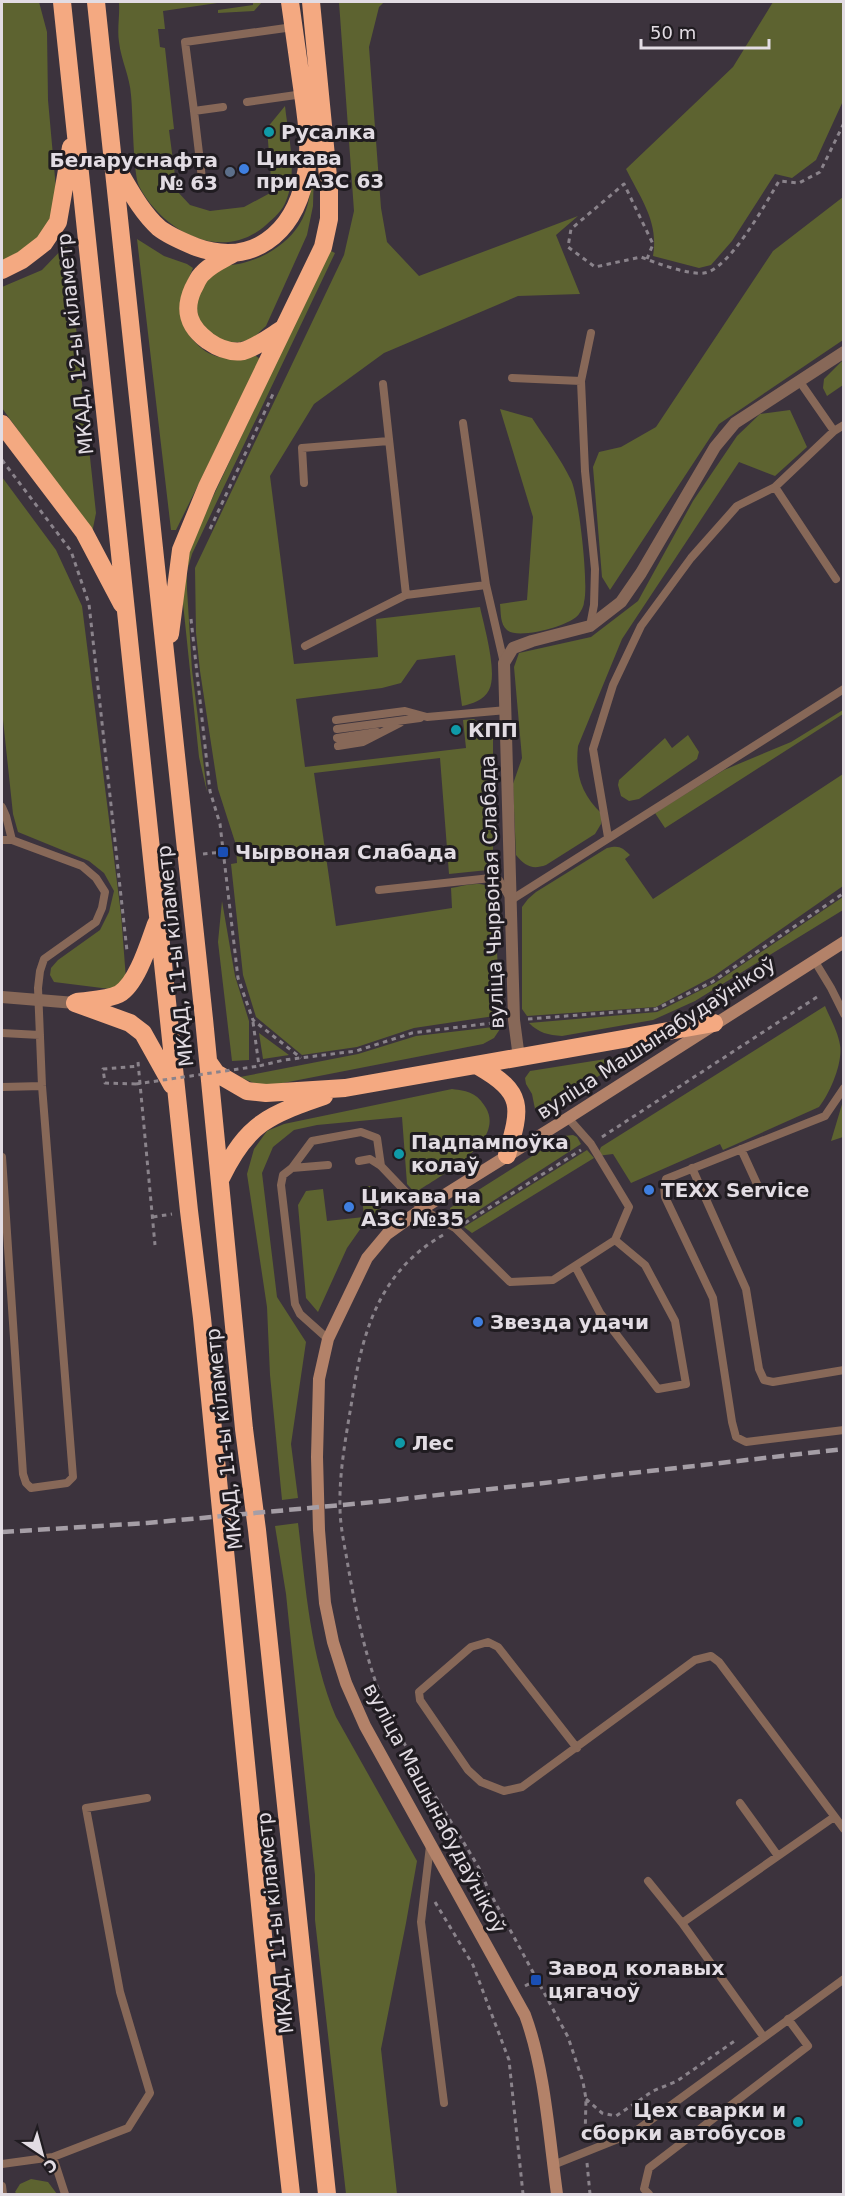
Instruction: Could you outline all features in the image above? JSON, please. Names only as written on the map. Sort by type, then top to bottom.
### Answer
[{"type":"highway","points":[[284,328],[242,351],[225,350],[212,344],[195,330],[188,318],[187,310],[190,297],[201,274],[208,268],[234,253],[263,245],[278,233],[295,208],[306,177],[308,135],[290,2]]},
{"type":"highway","points":[[167,671],[181,550],[207,487],[323,247],[329,219],[326,154],[311,2]]},
{"type":"highway","points":[[96,7],[167,671]]},
{"type":"highway","name":"МКАД, 12-ы кіламетр","points":[[63,9],[133,682]]},
{"type":"highway","points":[[2,270],[22,260],[44,243],[58,222],[74,125]]},
{"type":"highway","points":[[112,160],[145,213],[160,229],[186,243],[207,250],[234,253]]},
{"type":"highway","points":[[2,424],[84,532],[126,612]]},
{"type":"highway","name":"МКАД, 11-ы кіламетр","points":[[167,671],[209,1063],[244,1429],[257,1530],[327,2194]]},
{"type":"highway","name":"МКАД, 11-ы кіламетр","points":[[133,682],[202,1318],[269,2004],[291,2194]]},
{"type":"highway","points":[[75,1003],[120,993],[130,983],[142,961],[158,920]]},
{"type":"highway","points":[[75,1003],[130,1023],[143,1033],[176,1092]]},
{"type":"highway","points":[[209,1063],[216,1073],[247,1091],[267,1093],[345,1088],[714,1023]]},
{"type":"highway","points":[[478,1066],[501,1080],[514,1097],[517,1115],[507,1155]]},
{"type":"highway","points":[[220,1178],[233,1152],[250,1131],[270,1117],[345,1088]]},
{"type":"main road","name":"вуліца Машынабудаўнікоў","points":[[557,2194],[534,2038],[525,2015],[365,1726],[346,1683],[331,1632],[324,1593],[317,1457],[319,1379],[328,1339],[367,1258],[387,1234],[422,1209],[843,942]]},
{"type":"street","points":[[504,663],[513,648],[590,626],[621,602],[641,573],[715,447],[735,423],[843,352]]},
{"type":"street","name":"вуліца Чырвоная Слабада","points":[[504,663],[514,1020],[519,1058]]},
{"type":"street","points":[[2,997],[75,1003]]},
{"type":"lane","points":[[203,187],[185,42],[294,27]]},
{"type":"lane","points":[[247,102],[303,94]]},
{"type":"lane","points":[[194,111],[223,107]]},
{"type":"lane","points":[[590,626],[594,605],[595,569],[585,471],[581,381],[591,333]]},
{"type":"lane","points":[[512,378],[581,381]]},
{"type":"lane","points":[[800,382],[834,431]]},
{"type":"lane","points":[[383,384],[406,595]]},
{"type":"lane","points":[[463,423],[486,585],[504,663]]},
{"type":"lane","points":[[609,837],[593,749],[613,685],[641,626],[691,558],[737,506],[775,487],[843,425]]},
{"type":"lane","points":[[304,483],[302,448],[389,441]]},
{"type":"lane","points":[[775,487],[836,579]]},
{"type":"lane","points":[[305,646],[406,595],[486,585]]},
{"type":"lane","points":[[379,890],[491,878],[499,880],[511,900],[843,689]]},
{"type":"lane","points":[[337,733],[427,717],[507,710]]},
{"type":"lane","points":[[337,733],[405,711],[427,717]]},
{"type":"lane","points":[[337,733],[363,742],[406,720]]},
{"type":"lane","points":[[2,807],[12,840]]},
{"type":"lane","points":[[2,840],[12,840],[82,866],[96,878],[105,892],[96,922],[44,959],[40,971],[38,999],[42,1086],[73,1478],[68,1483],[31,1488],[26,1483],[23,1474],[2,1157]]},
{"type":"lane","points":[[814,960],[843,1014]]},
{"type":"lane","points":[[2,1033],[39,1035]]},
{"type":"lane","points":[[2,1087],[42,1086]]},
{"type":"lane","points":[[843,1088],[825,1116],[666,1179],[664,1186],[665,1197],[713,1298],[736,1437],[747,1442],[843,1430]]},
{"type":"lane","points":[[359,1161],[370,1159],[381,1166],[422,1209],[455,1228],[510,1282],[554,1280],[615,1240],[629,1207],[591,1144],[568,1118]]},
{"type":"lane","points":[[328,1339],[300,1314],[295,1305],[281,1185],[283,1175],[292,1168],[312,1141],[361,1132],[377,1138],[381,1166]]},
{"type":"lane","points":[[741,1149],[757,1184]]},
{"type":"lane","points":[[292,1168],[328,1165]]},
{"type":"lane","points":[[692,1168],[746,1289],[759,1369],[764,1380],[773,1382],[843,1370]]},
{"type":"lane","points":[[575,1266],[600,1313],[658,1389],[686,1384],[675,1321],[645,1265],[615,1240]]},
{"type":"lane","points":[[577,1748],[498,1647],[488,1642],[471,1647],[424,1685],[419,1692],[420,1700],[468,1770],[481,1782],[504,1791],[522,1787],[577,1748],[695,1660],[711,1656],[719,1662],[843,1828]]},
{"type":"lane","points":[[2,2164],[52,2157],[128,2128],[150,2093],[120,1992],[86,1808],[147,1798]]},
{"type":"lane","points":[[740,1803],[778,1856]]},
{"type":"lane","points":[[682,1923],[834,1817]]},
{"type":"lane","points":[[430,1846],[421,1922],[444,2103]]},
{"type":"lane","points":[[648,1881],[682,1923],[763,2036]]},
{"type":"lane","points":[[553,2165],[633,2133],[843,1979]]},
{"type":"lane","points":[[649,2194],[644,2189],[649,2168],[808,2046],[788,2019]]},
{"type":"lane","points":[[52,2157],[65,2194]]},
{"type":"lane","points":[[2,2186],[3,2194]]},
{"type":"path","points":[[647,259],[653,244],[624,184],[571,229],[568,247],[595,267],[641,257],[666,268],[705,273],[723,264],[758,217],[779,181],[798,183],[820,172],[843,123]]},
{"type":"path","points":[[207,537],[275,390]]},
{"type":"path","points":[[2,460],[71,551],[89,604],[130,983]]},
{"type":"path","points":[[191,612],[192,643],[210,790],[220,824],[238,978],[253,1020],[259,1066]]},
{"type":"path","points":[[139,1066],[103,1069],[105,1083],[136,1084],[356,1051],[412,1033],[514,1020],[656,1010],[712,982],[843,893]]},
{"type":"path","points":[[590,2194],[586,2151],[586,2099],[579,2066],[568,2037],[488,1889],[479,1868],[391,1718],[362,1638],[339,1508],[355,1379],[374,1312],[398,1270],[422,1247],[591,1144],[831,988]]},
{"type":"path","points":[[253,1020],[301,1058]]},
{"type":"path","points":[[137,1057],[155,1245]]},
{"type":"path","points":[[425,1884],[473,1965],[509,2060],[524,2194]]},
{"type":"path","points":[[586,2099],[602,2113],[616,2116],[653,2091],[677,2081],[756,2026]]},
{"type":"green space","points":[[2,2],[39,2],[47,32],[48,100],[56,189],[50,221],[37,240],[21,253],[2,261]]},
{"type":"green space","points":[[119,2],[224,2],[163,11],[165,29],[158,29],[160,47],[165,48],[174,129],[169,130],[177,191],[190,205],[210,211],[244,207],[272,192],[267,128],[285,106],[292,166],[290,190],[278,214],[249,236],[231,242],[213,242],[195,237],[162,217],[139,186],[134,157],[130,88],[119,42]]},
{"type":"green space","points":[[253,2],[262,2],[254,11],[218,13],[218,10],[253,5]]},
{"type":"green space","points":[[339,2],[384,2],[379,7],[369,47],[381,208],[387,242],[419,276],[578,216],[556,235],[580,294],[518,296],[384,353],[314,404],[270,476],[294,664],[378,657],[376,619],[480,607],[492,673],[487,693],[477,701],[462,706],[455,655],[417,660],[401,683],[382,688],[296,699],[305,767],[466,748],[463,720],[474,719],[493,737],[493,860],[488,870],[449,874],[440,758],[314,773],[336,926],[452,908],[451,888],[473,884],[489,887],[493,890],[501,1015],[414,1028],[357,1047],[302,1055],[256,1017],[243,975],[231,864],[237,863],[236,845],[218,789],[200,671],[196,633],[195,568],[344,255],[354,211]]},
{"type":"green space","points":[[773,2],[843,2],[843,101],[816,160],[792,178],[775,174],[732,241],[711,265],[699,268],[653,256],[651,221],[626,169],[733,67]]},
{"type":"green space","points":[[314,167],[313,206],[307,235],[266,326],[248,340],[227,342],[217,338],[209,333],[198,317],[196,306],[198,293],[216,269],[259,258],[294,232],[306,211]]},
{"type":"green space","points":[[843,197],[843,340],[719,424],[610,590],[602,577],[593,467],[599,452],[621,447],[656,427],[773,251]]},
{"type":"green space","points":[[137,239],[164,256],[193,268],[183,297],[182,316],[188,334],[197,345],[219,357],[252,353],[260,359],[176,530],[171,530]]},
{"type":"green space","points":[[67,244],[96,513],[92,533],[2,408],[2,287],[42,270]]},
{"type":"green space","points":[[329,250],[335,253],[192,554],[187,571],[192,670],[207,792],[199,757],[181,584],[187,552]]},
{"type":"green space","points":[[843,360],[843,385],[827,396],[823,388],[824,379]]},
{"type":"green space","points":[[500,409],[532,418],[558,456],[574,489],[584,561],[583,607],[574,619],[544,630],[513,633],[505,628],[501,618],[500,604],[527,600],[533,517]]},
{"type":"green space","points":[[790,410],[807,447],[775,476],[739,462],[622,639],[578,746],[581,783],[589,799],[602,814],[601,824],[595,834],[546,865],[533,867],[526,864],[516,855],[513,784],[522,758],[514,667],[519,653],[591,637],[638,601],[693,501],[737,436],[760,414]]},
{"type":"green space","points":[[2,477],[56,550],[82,606],[121,914],[126,979],[110,989],[54,982],[50,975],[51,968],[58,960],[100,930],[109,912],[114,891],[104,873],[89,861],[18,832],[13,814],[2,710]]},
{"type":"green space","points":[[843,710],[843,714],[665,828],[655,813],[724,770],[791,742]]},
{"type":"green space","points":[[688,735],[699,752],[697,759],[639,799],[629,801],[621,796],[619,780],[665,738],[672,748]]},
{"type":"green space","points":[[843,774],[843,886],[714,976],[656,1007],[527,1016],[522,1009],[522,907],[536,892],[607,848],[617,847],[630,855],[625,859],[653,899]]},
{"type":"green space","points":[[843,897],[843,910],[695,1001],[653,1020],[562,1036],[544,1033],[529,1023],[657,1012],[715,983]]},
{"type":"green space","points":[[222,901],[235,976],[249,1021],[249,1060],[232,1061],[218,942]]},
{"type":"green space","points":[[825,1006],[838,1035],[840,1060],[835,1078],[819,1107],[723,1150],[720,1144],[631,1183],[613,1154],[597,1156],[601,1147]]},
{"type":"green space","points":[[502,1026],[494,1038],[483,1044],[278,1084],[258,1085],[240,1077],[358,1054],[416,1036]]},
{"type":"green space","points":[[259,1033],[289,1055],[263,1059]]},
{"type":"green space","points":[[631,1055],[545,1111],[539,1112],[535,1109],[525,1078],[530,1071]]},
{"type":"green space","points":[[452,1089],[472,1094],[483,1103],[490,1121],[487,1134],[467,1158],[415,1193],[407,1184],[402,1117],[317,1125],[294,1130],[273,1147],[262,1173],[277,1297],[306,1342],[291,1444],[298,1498],[282,1500],[270,1375],[267,1307],[247,1174],[254,1149],[267,1131],[284,1124]]},
{"type":"green space","points":[[843,1101],[843,1137],[831,1141]]},
{"type":"green space","points":[[573,1135],[581,1144],[459,1223],[452,1217],[450,1208],[564,1136]]},
{"type":"green space","points":[[587,1150],[594,1158],[472,1233],[464,1227]]},
{"type":"green space","points":[[361,1186],[372,1186],[383,1199],[380,1211],[361,1228],[347,1248],[318,1312],[306,1298],[298,1205],[306,1191],[323,1189],[327,1221],[364,1217]]},
{"type":"green space","points":[[298,1523],[310,1622],[327,1694],[336,1717],[417,1861],[381,2049],[397,2194],[346,2194],[315,1920],[315,1875],[286,1594],[275,1526]]},
{"type":"green space","points":[[31,2179],[48,2182],[57,2194],[17,2194],[15,2192],[20,2184]]},
{"type":"railway","points":[[2,1532],[147,1523],[385,1501],[844,1449]]},
{"type":"place","name":"Русалка","points":[[269,132]]},
{"type":"place","name":"Цикава при АЗС 63","points":[[244,169]]},
{"type":"place","name":"Беларуснафта № 63","points":[[230,172]]},
{"type":"place","name":"КПП","points":[[456,730]]},
{"type":"place","name":"Чырвоная Слабада","points":[[223,852]]},
{"type":"place","name":"Падпампоўка колаў","points":[[399,1154]]},
{"type":"place","name":"TEXX Service","points":[[649,1190]]},
{"type":"place","name":"Цикава на АЗС №35","points":[[349,1207]]},
{"type":"place","name":"Звезда удачи","points":[[478,1322]]},
{"type":"place","name":"Лес","points":[[400,1443]]},
{"type":"place","name":"Завод колавых цягачоў","points":[[536,1980]]},
{"type":"place","name":"Цех сварки и сборки автобусов","points":[[798,2122]]}]
